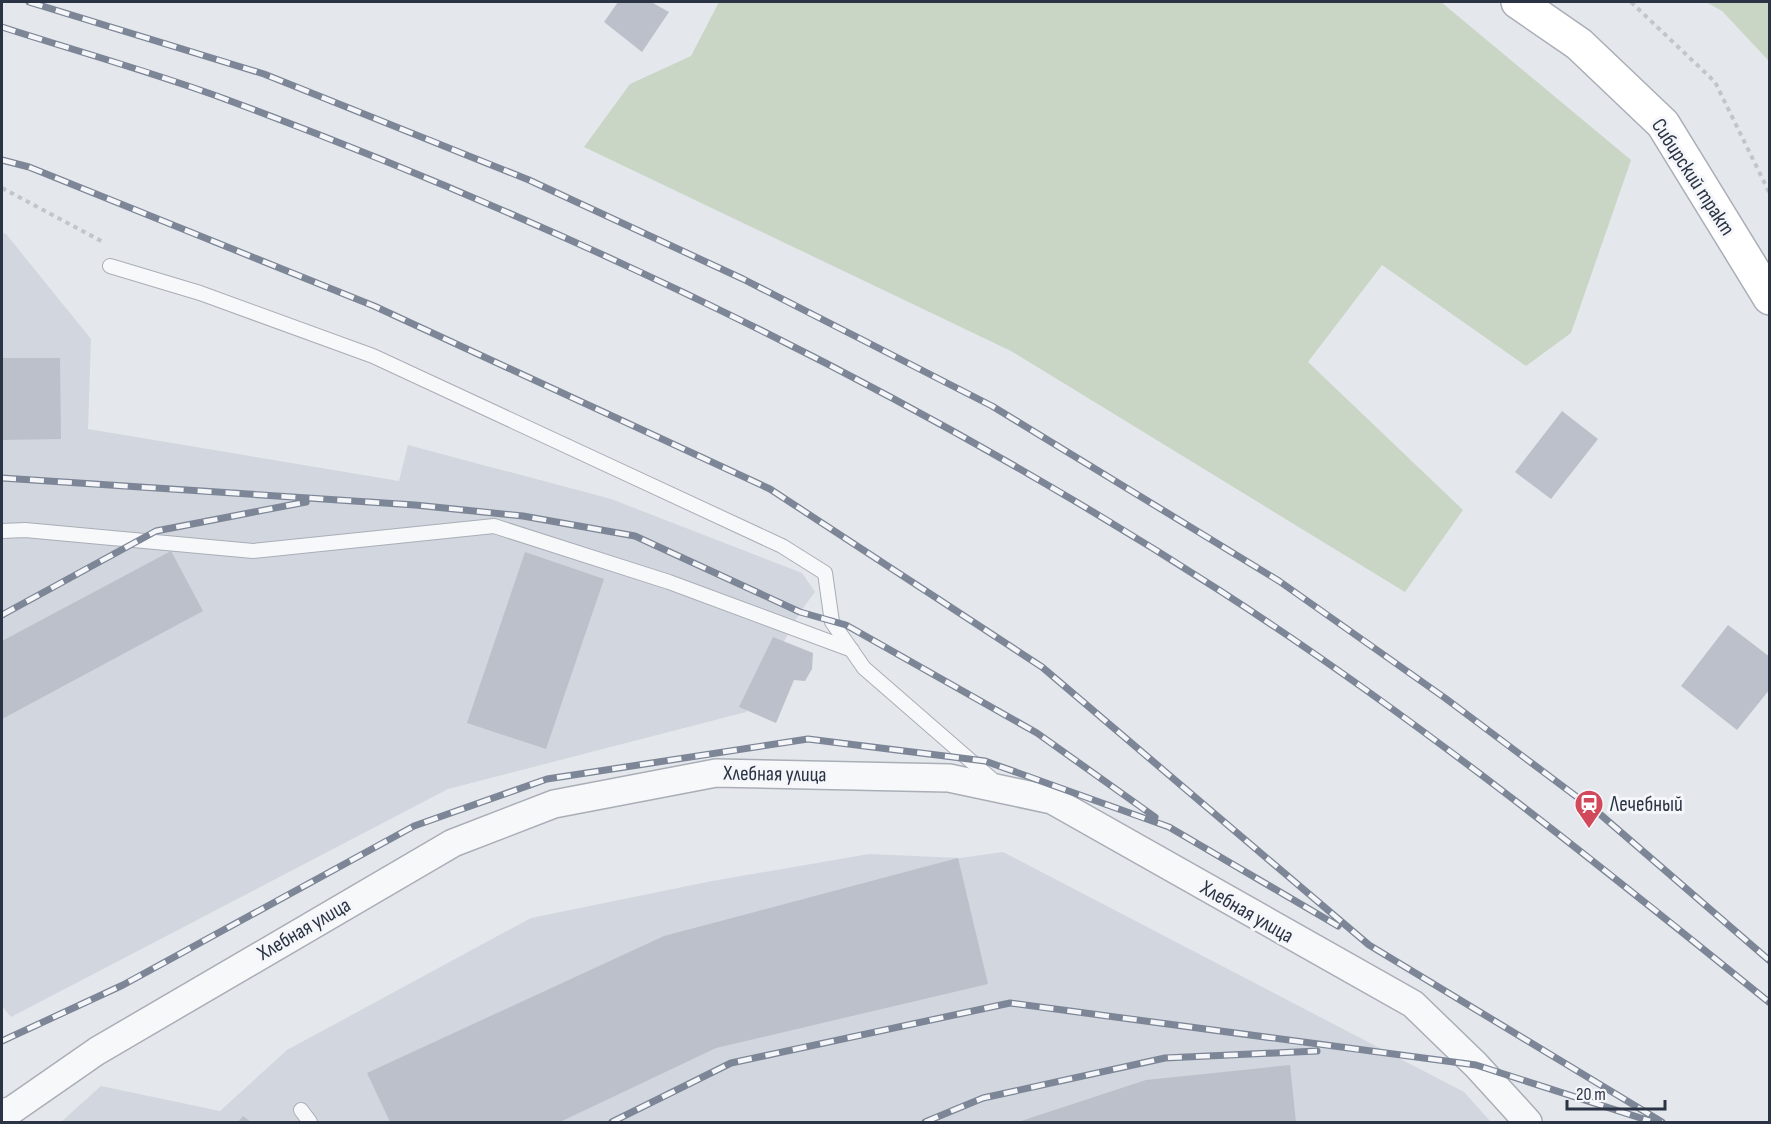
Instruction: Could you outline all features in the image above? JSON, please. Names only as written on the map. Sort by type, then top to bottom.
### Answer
[{"type":"main road","name":"Сибирский тракт","points":[[1518,2],[1579,44],[1663,124],[1770,298]]},
{"type":"street","name":"Хлебная улица","points":[[2,1113],[12,1110],[97,1051],[453,843],[554,804],[716,773],[949,778],[1052,800],[1413,1004],[1476,1065],[1528,1122]]},
{"type":"lane","points":[[110,266],[200,293],[374,356],[782,546],[825,573],[832,622],[864,668],[1004,790]]},
{"type":"lane","points":[[2,531],[25,530],[253,551],[494,526],[669,582],[852,650]]},
{"type":"lane","points":[[301,1110],[310,1122]]},
{"type":"path","points":[[1631,2],[1715,82],[1770,194]]},
{"type":"path","points":[[2,188],[113,247]]},
{"type":"shaded area","points":[[2,233],[6,234],[91,339],[88,429],[399,481],[408,445],[611,499],[802,573],[815,592],[800,612],[746,712],[448,789],[11,1017],[2,1006]]},
{"type":"shaded area","points":[[1003,852],[1464,1092],[1491,1122],[61,1122],[101,1086],[220,1111],[287,1050],[531,918],[712,881],[869,854],[960,858]]},
{"type":"green space","points":[[719,2],[1441,2],[1631,160],[1571,333],[1526,366],[1382,265],[1308,362],[1463,510],[1405,592],[1011,351],[584,147],[630,84],[691,56]]},
{"type":"green space","points":[[1706,2],[1769,2],[1769,61],[1722,11]]},
{"type":"building","points":[[618,2],[651,2],[669,12],[642,52],[604,22]]},
{"type":"building","points":[[2,358],[60,358],[61,439],[2,440]]},
{"type":"building","points":[[1562,411],[1598,439],[1551,499],[1515,472]]},
{"type":"building","points":[[171,551],[203,611],[2,719],[2,641]]},
{"type":"building","points":[[525,552],[604,579],[546,749],[467,723]]},
{"type":"building","points":[[1728,625],[1770,657],[1770,689],[1737,730],[1681,686]]},
{"type":"building","points":[[773,637],[813,653],[812,669],[805,681],[794,680],[776,723],[739,707]]},
{"type":"building","points":[[958,858],[988,984],[716,1048],[560,1122],[390,1122],[367,1073],[664,936]]},
{"type":"building","points":[[1290,1065],[1296,1122],[1018,1122],[1146,1080]]},
{"type":"building","points":[[243,1116],[251,1122],[238,1122]]},
{"type":"railway","points":[[29,2],[264,74],[529,180],[743,279],[992,406],[1279,581],[1445,698],[1601,815],[1770,961]]},
{"type":"railway","points":[[2,27],[225,99],[484,202],[737,318],[984,448],[1104,518],[1222,592],[1364,688],[1569,842],[1770,1003]]},
{"type":"railway","points":[[2,160],[29,167],[374,306],[770,489],[1042,667],[1369,945],[1662,1122]]},
{"type":"railway","points":[[2,478],[415,505],[523,516],[635,536],[800,612],[846,625],[1037,733],[1155,817]]},
{"type":"railway","points":[[2,615],[156,531],[306,502]]},
{"type":"railway","points":[[2,1041],[123,985],[414,826],[547,779],[808,739],[985,761],[1169,827],[1338,926]]},
{"type":"railway","points":[[612,1122],[731,1063],[1010,1003],[1476,1065],[1650,1121]]},
{"type":"railway","points":[[925,1122],[983,1098],[1165,1058],[1317,1051]]},
{"type":"place","name":"Лечебный","points":[[1589,830]]}]
